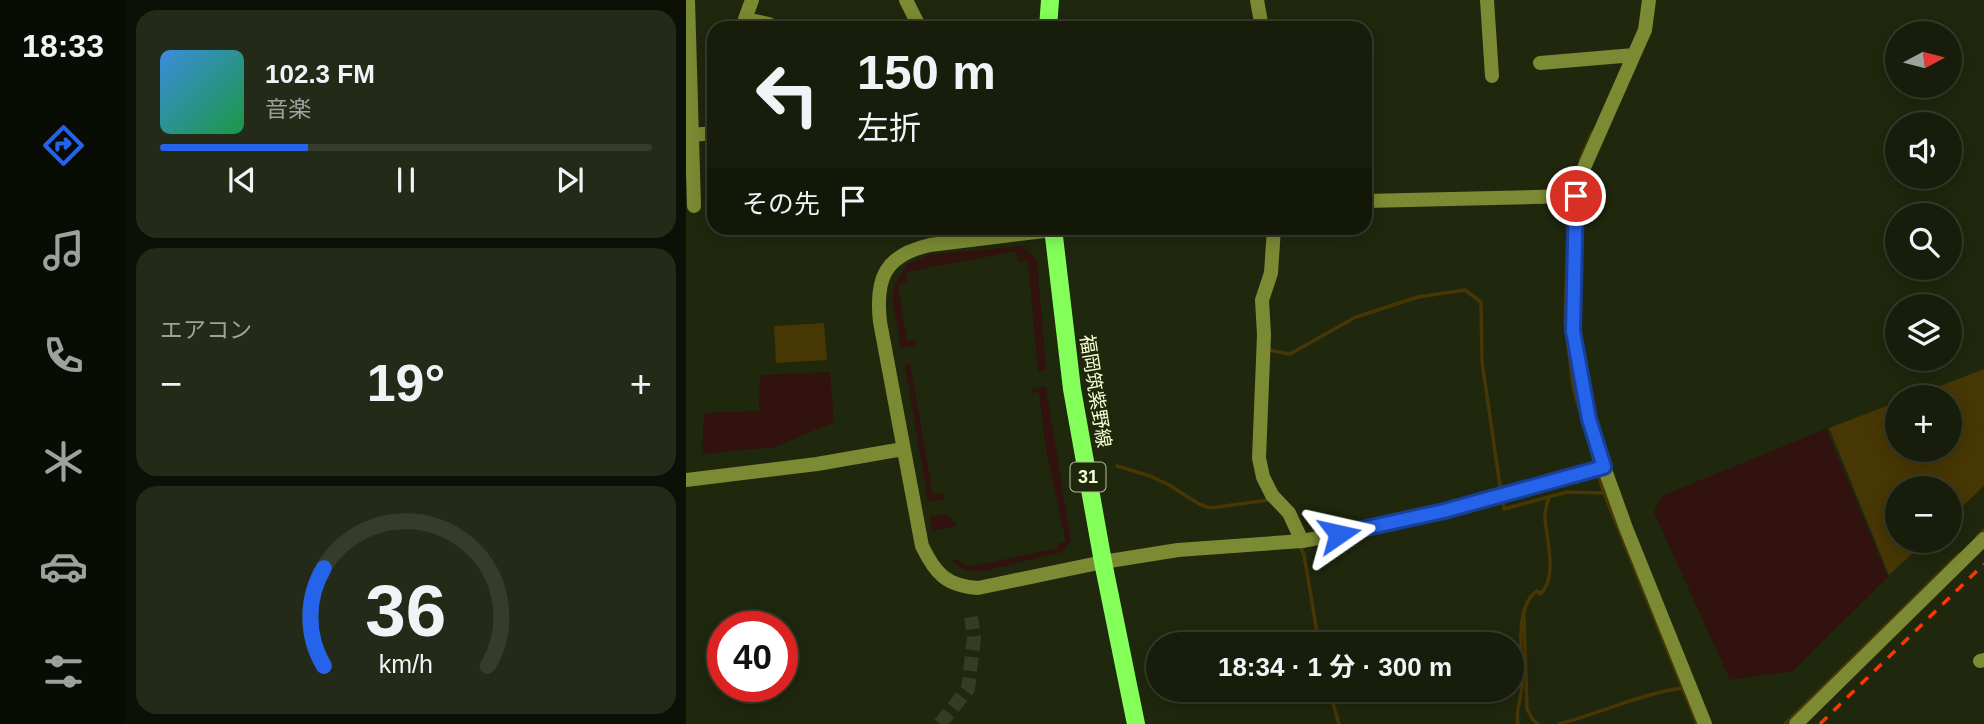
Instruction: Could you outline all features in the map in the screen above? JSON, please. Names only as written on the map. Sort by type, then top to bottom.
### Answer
[{"type":"main road","points":[[1048,21],[1050,0]]},
{"type":"main road","name":"福岡筑紫野線","points":[[1060,235],[1072,389],[1136,724]]},
{"type":"street","points":[[688,0],[688,101],[691,135],[689,173],[694,206]]},
{"type":"street","points":[[746,21],[752,0]]},
{"type":"street","points":[[906,0],[916,21]]},
{"type":"street","points":[[1257,0],[1261,21]]},
{"type":"street","points":[[1487,0],[1492,76]]},
{"type":"street","points":[[1649,0],[1645,30],[1583,170],[1576,196],[1573,331],[1589,419],[1604,467],[1705,724]]},
{"type":"street","points":[[1540,63],[1634,55]]},
{"type":"street","points":[[691,135],[707,134]]},
{"type":"street","points":[[1372,201],[1576,196]]},
{"type":"street","points":[[1008,235],[920,247],[898,257],[884,272],[877,301],[922,546],[931,566],[946,580],[963,587],[978,588],[1103,562],[1178,550],[1301,541],[1357,531],[1444,511],[1604,467]]},
{"type":"street","points":[[1273,235],[1270,273],[1262,300],[1264,335],[1259,458],[1263,477],[1272,495],[1289,513],[1301,541]]},
{"type":"street","points":[[686,480],[817,464],[903,449]]},
{"type":"street","points":[[1796,724],[1984,538]]},
{"type":"shaded area","points":[[1022,246],[1037,260],[1046,370],[1038,371],[1028,261],[1019,262],[1016,251],[906,272],[907,282],[898,285],[907,341],[915,340],[916,346],[901,348],[892,296],[894,286],[907,264],[928,255]]},
{"type":"shaded area","points":[[824,323],[827,360],[776,363],[774,326]]},
{"type":"shaded area","points":[[910,363],[933,495],[944,493],[945,500],[928,501],[905,365]]},
{"type":"shaded area","points":[[1984,369],[1984,486],[1962,507],[1962,476],[1885,476],[1885,553],[1913,553],[1889,575],[1829,428],[1885,407],[1885,462],[1962,462],[1962,385],[1942,385]]},
{"type":"shaded area","points":[[830,372],[834,422],[775,447],[702,454],[704,413],[759,411],[760,375]]},
{"type":"shaded area","points":[[1043,386],[1046,388],[1071,541],[1062,552],[989,570],[964,569],[952,561],[957,559],[969,567],[1058,548],[1058,543],[1066,542],[1046,449],[1039,392],[1031,393],[1031,389]]},
{"type":"shaded area","points":[[1826,429],[1888,577],[1793,671],[1730,680],[1654,512],[1662,496]]},
{"type":"shaded area","points":[[946,514],[957,526],[932,531],[930,517]]},
{"type":"waterway","points":[[1580,160],[1592,132]]},
{"type":"waterway","points":[[1568,224],[1565,321],[1573,387],[1594,461]]},
{"type":"waterway","points":[[1269,350],[1290,354],[1356,317],[1418,297],[1465,290],[1481,302],[1482,362],[1500,486]]},
{"type":"waterway","points":[[1117,466],[1150,476],[1210,508],[1269,500]]},
{"type":"waterway","points":[[1599,477],[1604,493]]},
{"type":"waterway","points":[[1503,503],[1504,509],[1567,492],[1604,493],[1697,724]]},
{"type":"waterway","points":[[1518,724],[1522,686],[1522,621],[1530,599],[1537,591],[1540,594],[1549,579],[1545,516],[1549,497]]},
{"type":"waterway","points":[[1977,537],[1984,530]]},
{"type":"waterway","points":[[1300,546],[1304,555],[1317,632]]},
{"type":"waterway","points":[[1785,724],[1959,554]]},
{"type":"waterway","points":[[1524,615],[1527,709],[1538,724]]},
{"type":"waterway","points":[[1559,724],[1682,688]]},
{"type":"waterway","points":[[1333,702],[1339,724]]},
{"type":"tunnel","points":[[940,724],[968,689],[974,637],[971,617]]},
{"type":"railway","points":[[1820,724],[1984,564]]},
{"type":"route","points":[[1339,534],[1444,511],[1604,467],[1589,419],[1573,331],[1576,196]]}]
